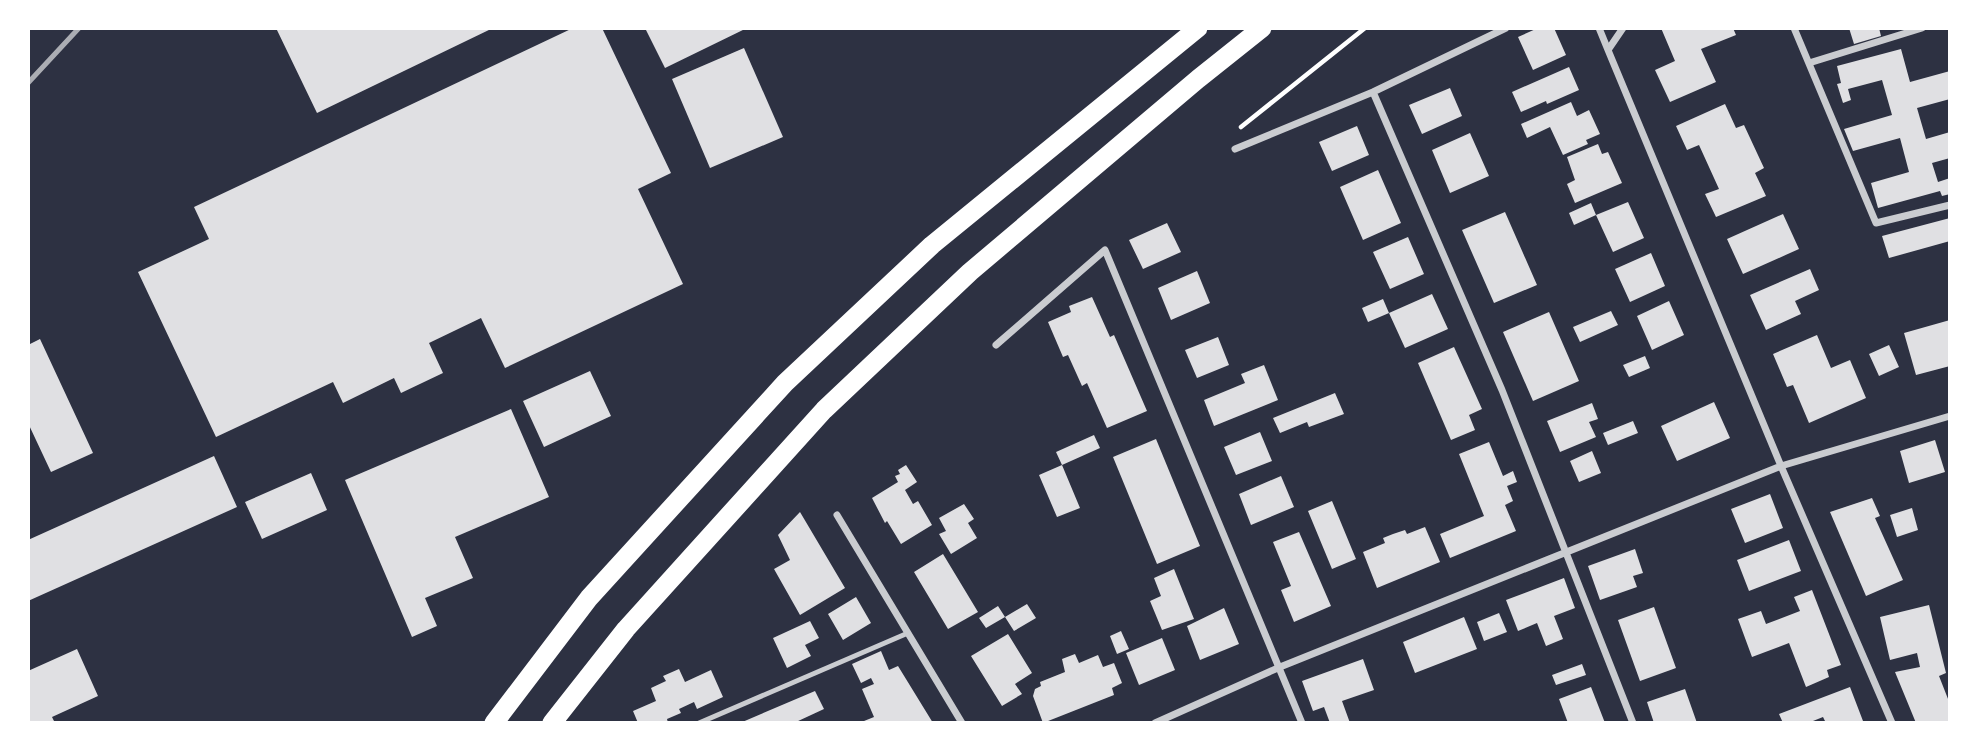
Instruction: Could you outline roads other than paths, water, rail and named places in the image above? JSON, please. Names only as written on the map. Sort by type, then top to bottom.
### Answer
[{"type":"highway","points":[[494,723],[589,598],[785,383],[932,245],[1198,28]]},
{"type":"highway","points":[[552,723],[626,629],[824,410],[970,272],[1262,28]]},
{"type":"street","points":[[1235,149],[1373,92],[1506,28]]},
{"type":"street","points":[[1599,28],[1781,466],[1892,723]]},
{"type":"street","points":[[1608,50],[1623,28]]},
{"type":"street","points":[[1794,28],[1876,223],[1950,205]]},
{"type":"street","points":[[1809,63],[1922,28]]},
{"type":"street","points":[[1373,92],[1502,390],[1633,723]]},
{"type":"street","points":[[996,345],[1105,250],[1302,723]]},
{"type":"street","points":[[1155,723],[1280,667],[1781,466],[1950,416]]},
{"type":"street","points":[[837,515],[962,723]]},
{"type":"lane","points":[[699,723],[908,633]]},
{"type":"railway","points":[[28,83],[79,28]]}]
